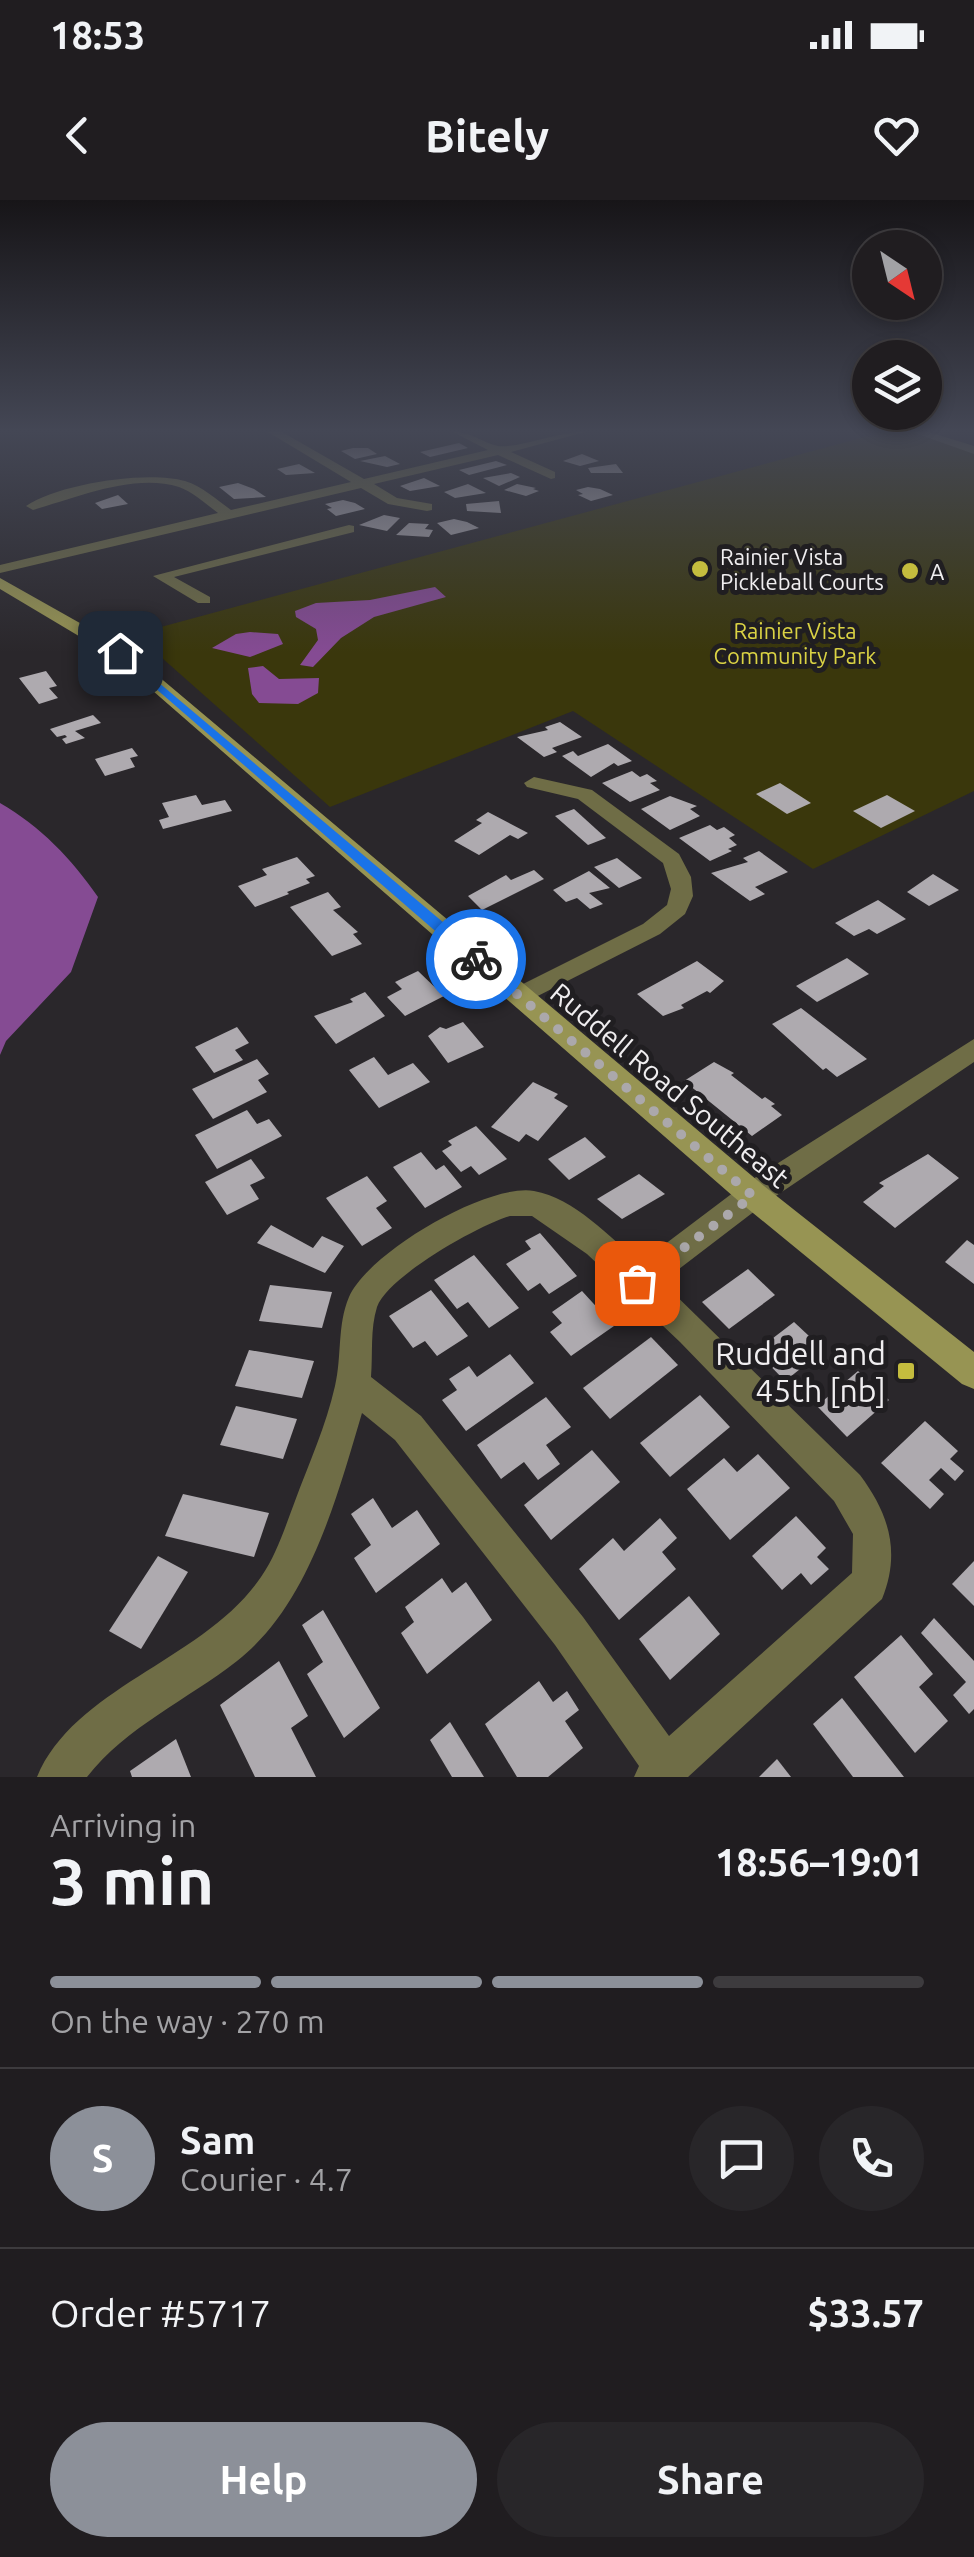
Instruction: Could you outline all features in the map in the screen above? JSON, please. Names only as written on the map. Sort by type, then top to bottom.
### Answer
[{"type":"main road","name":"Ruddell Road Southeast","points":[[0,583],[120,653],[753,1196],[974,1373]]},
{"type":"street","points":[[215,506],[230,516]]},
{"type":"street","points":[[0,569],[272,506]]},
{"type":"street","points":[[417,506],[427,507]]},
{"type":"street","points":[[187,526],[217,547]]},
{"type":"street","points":[[204,600],[162,576],[217,547],[349,528]]},
{"type":"street","points":[[520,996],[676,912],[683,890],[681,873],[671,858],[599,804],[585,794],[534,783]]},
{"type":"street","points":[[637,1283],[753,1196],[974,1049]]},
{"type":"street","points":[[58,1777],[100,1728],[222,1645],[272,1596],[294,1553],[353,1384],[358,1320],[365,1297],[392,1266],[500,1206],[520,1202],[560,1212],[847,1488],[866,1512],[876,1540],[868,1586],[661,1772],[569,1631],[408,1428],[353,1384]]},
{"type":"green space","name":"Rainier Vista Community Park","points":[[610,506],[974,506],[974,791],[813,869],[573,711],[330,807],[135,634]]},
{"type":"shaded area","points":[[435,587],[446,597],[374,617],[341,638],[313,667],[300,665],[318,640],[316,629],[296,617],[295,611],[316,603],[370,600]]},
{"type":"shaded area","points":[[236,634],[278,634],[283,644],[250,657],[212,648]]},
{"type":"shaded area","points":[[263,666],[279,679],[319,678],[318,693],[298,704],[259,703],[252,694],[248,668]]},
{"type":"shaded area","points":[[0,803],[54,844],[98,897],[71,972],[6,1041],[0,1055]]},
{"type":"building","points":[[328,506],[365,509],[336,516],[327,509],[332,508]]},
{"type":"building","points":[[466,506],[500,506],[501,513],[467,511]]},
{"type":"building","points":[[384,515],[400,518],[387,531],[359,525]]},
{"type":"building","points":[[454,519],[479,528],[451,535],[437,523]]},
{"type":"building","points":[[409,523],[429,524],[425,529],[433,530],[429,537],[396,535]]},
{"type":"building","points":[[46,671],[57,686],[49,688],[58,698],[39,704],[19,678]]},
{"type":"building","points":[[93,715],[101,723],[75,731],[85,738],[66,744],[62,739],[65,735],[57,737],[50,729]]},
{"type":"building","points":[[560,722],[582,737],[552,748],[557,752],[544,757],[517,737],[548,730],[545,727]]},
{"type":"building","points":[[608,744],[632,761],[618,766],[614,763],[591,777],[562,756],[573,751],[578,756]]},
{"type":"building","points":[[132,748],[138,756],[130,758],[135,767],[105,776],[95,759]]},
{"type":"building","points":[[632,771],[640,777],[647,774],[657,781],[650,783],[660,790],[630,802],[602,783]]},
{"type":"building","points":[[780,783],[811,803],[787,814],[756,794]]},
{"type":"building","points":[[196,795],[202,805],[225,800],[232,811],[163,829],[159,820],[169,817],[162,803]]},
{"type":"building","points":[[887,795],[915,811],[881,828],[853,811]]},
{"type":"building","points":[[670,796],[697,806],[690,809],[700,816],[670,830],[641,809]]},
{"type":"building","points":[[574,809],[606,838],[588,845],[555,816]]},
{"type":"building","points":[[488,812],[528,833],[518,839],[510,835],[479,855],[454,841],[482,823],[476,820]]},
{"type":"building","points":[[710,825],[717,830],[724,827],[735,835],[729,838],[737,845],[710,861],[679,838]]},
{"type":"building","points":[[759,851],[788,872],[755,887],[765,894],[750,901],[711,873],[748,862],[743,858]]},
{"type":"building","points":[[297,857],[315,876],[289,894],[255,907],[238,886],[267,875],[262,869]]},
{"type":"building","points":[[617,858],[642,878],[619,888],[594,867]]},
{"type":"building","points":[[534,870],[544,879],[482,910],[468,896],[506,875],[511,880]]},
{"type":"building","points":[[589,871],[610,888],[589,893],[603,904],[590,909],[577,898],[566,902],[553,890]]},
{"type":"building","points":[[933,874],[959,890],[929,906],[907,892]]},
{"type":"building","points":[[328,892],[341,907],[333,910],[358,932],[353,934],[362,944],[332,956],[290,907]]},
{"type":"building","points":[[878,900],[906,919],[877,934],[869,929],[854,936],[835,923]]},
{"type":"building","points":[[847,958],[869,974],[817,1002],[796,986]]},
{"type":"building","points":[[697,961],[724,981],[710,993],[681,1005],[684,1008],[663,1016],[637,994]]},
{"type":"building","points":[[418,971],[444,996],[405,1016],[387,997],[402,989],[395,982]]},
{"type":"building","points":[[365,992],[385,1016],[336,1044],[314,1016],[353,1002],[350,999]]},
{"type":"building","points":[[801,1008],[867,1059],[837,1077],[826,1068],[823,1070],[772,1024]]},
{"type":"building","points":[[463,1022],[484,1047],[448,1063],[428,1036],[440,1027],[446,1029]]},
{"type":"building","points":[[237,1027],[249,1043],[235,1050],[243,1060],[214,1073],[195,1047]]},
{"type":"building","points":[[374,1057],[388,1075],[413,1063],[430,1082],[379,1108],[349,1070]]},
{"type":"building","points":[[257,1059],[269,1074],[258,1080],[267,1092],[213,1119],[192,1089]]},
{"type":"building","points":[[714,1062],[734,1073],[731,1075],[762,1099],[775,1104],[771,1106],[782,1115],[752,1136],[684,1081]]},
{"type":"building","points":[[533,1082],[558,1094],[554,1098],[568,1106],[538,1141],[526,1134],[519,1142],[491,1127]]},
{"type":"building","points":[[247,1110],[257,1124],[269,1119],[282,1136],[217,1169],[195,1135]]},
{"type":"building","points":[[476,1126],[507,1159],[479,1175],[471,1166],[461,1172],[442,1151],[452,1145],[448,1141]]},
{"type":"building","points":[[585,1137],[606,1157],[569,1180],[548,1159]]},
{"type":"building","points":[[421,1152],[436,1170],[444,1165],[462,1187],[425,1208],[393,1167]]},
{"type":"building","points":[[928,1154],[959,1178],[895,1228],[863,1202],[884,1186],[879,1183]]},
{"type":"building","points":[[251,1159],[265,1178],[250,1185],[259,1199],[227,1215],[205,1182]]},
{"type":"building","points":[[639,1174],[665,1194],[622,1219],[597,1199]]},
{"type":"building","points":[[367,1176],[387,1201],[376,1208],[392,1228],[362,1246],[326,1198]]},
{"type":"building","points":[[271,1225],[313,1248],[322,1236],[344,1246],[325,1273],[257,1243]]},
{"type":"building","points":[[540,1233],[577,1276],[549,1294],[540,1283],[528,1291],[506,1264],[531,1249],[525,1241]]},
{"type":"building","points":[[967,1240],[974,1245],[974,1284],[945,1262]]},
{"type":"building","points":[[474,1255],[519,1308],[489,1328],[468,1302],[457,1309],[434,1280]]},
{"type":"building","points":[[748,1269],[775,1295],[729,1329],[702,1302]]},
{"type":"building","points":[[270,1285],[332,1292],[322,1328],[259,1321]]},
{"type":"building","points":[[431,1290],[468,1336],[437,1356],[425,1341],[413,1348],[389,1316]]},
{"type":"building","points":[[582,1291],[614,1326],[571,1356],[550,1332],[562,1323],[552,1312]]},
{"type":"building","points":[[794,1322],[824,1350],[785,1381],[756,1351]]},
{"type":"building","points":[[651,1337],[678,1365],[610,1419],[583,1388]]},
{"type":"building","points":[[249,1350],[314,1361],[302,1398],[235,1386]]},
{"type":"building","points":[[510,1354],[534,1383],[466,1431],[442,1400],[457,1390],[449,1379],[469,1366],[477,1377]]},
{"type":"building","points":[[858,1371],[889,1400],[847,1437],[817,1406]]},
{"type":"building","points":[[700,1395],[730,1427],[670,1477],[640,1443]]},
{"type":"building","points":[[546,1397],[571,1427],[546,1445],[560,1464],[538,1480],[524,1462],[501,1479],[477,1445]]},
{"type":"building","points":[[236,1406],[297,1419],[283,1459],[220,1445]]},
{"type":"building","points":[[925,1421],[958,1451],[950,1459],[964,1471],[955,1481],[941,1468],[929,1480],[944,1494],[930,1509],[881,1463]]},
{"type":"building","points":[[592,1450],[620,1482],[551,1540],[524,1505]]},
{"type":"building","points":[[758,1454],[790,1488],[730,1540],[687,1489],[724,1458],[737,1472]]},
{"type":"building","points":[[183,1494],[269,1513],[254,1557],[165,1536]]},
{"type":"building","points":[[373,1498],[392,1528],[417,1510],[440,1544],[376,1593],[354,1558],[371,1545],[351,1514]]},
{"type":"building","points":[[796,1516],[826,1548],[817,1557],[829,1569],[811,1585],[801,1573],[782,1590],[752,1556]]},
{"type":"building","points":[[660,1518],[677,1538],[662,1552],[676,1569],[619,1620],[579,1569],[613,1538],[624,1551]]},
{"type":"building","points":[[158,1556],[188,1572],[141,1649],[109,1631]]},
{"type":"building","points":[[974,1561],[974,1606],[952,1584]]},
{"type":"building","points":[[442,1578],[452,1593],[466,1582],[492,1620],[427,1674],[401,1633],[414,1622],[405,1607]]},
{"type":"building","points":[[689,1596],[720,1634],[670,1680],[639,1639]]},
{"type":"building","points":[[323,1610],[380,1708],[344,1738],[307,1674],[323,1662],[302,1625]]},
{"type":"building","points":[[934,1618],[974,1661],[974,1709],[969,1714],[953,1695],[966,1682],[921,1633]]},
{"type":"building","points":[[901,1635],[933,1674],[919,1687],[948,1721],[915,1753],[854,1677]]},
{"type":"building","points":[[279,1661],[308,1716],[291,1728],[316,1777],[255,1777],[220,1705]]},
{"type":"building","points":[[539,1681],[553,1702],[567,1691],[579,1710],[565,1721],[583,1748],[548,1777],[517,1777],[485,1724]]},
{"type":"building","points":[[842,1698],[904,1777],[853,1777],[813,1724]]},
{"type":"building","points":[[450,1722],[484,1777],[452,1777],[430,1740]]},
{"type":"building","points":[[176,1739],[191,1777],[132,1777],[130,1771]]},
{"type":"building","points":[[777,1759],[791,1777],[759,1777]]},
{"type":"way so far","points":[[476,959],[753,1196],[637,1283]]},
{"type":"place","name":"Rainier Vista Pickleball Courts","points":[[700,569]]},
{"type":"place","name":"A","points":[[910,571]]},
{"type":"place","name":"Ruddell and 45th [nb]","points":[[906,1371]]},
{"type":"route","points":[[120,653],[476,959]]}]
